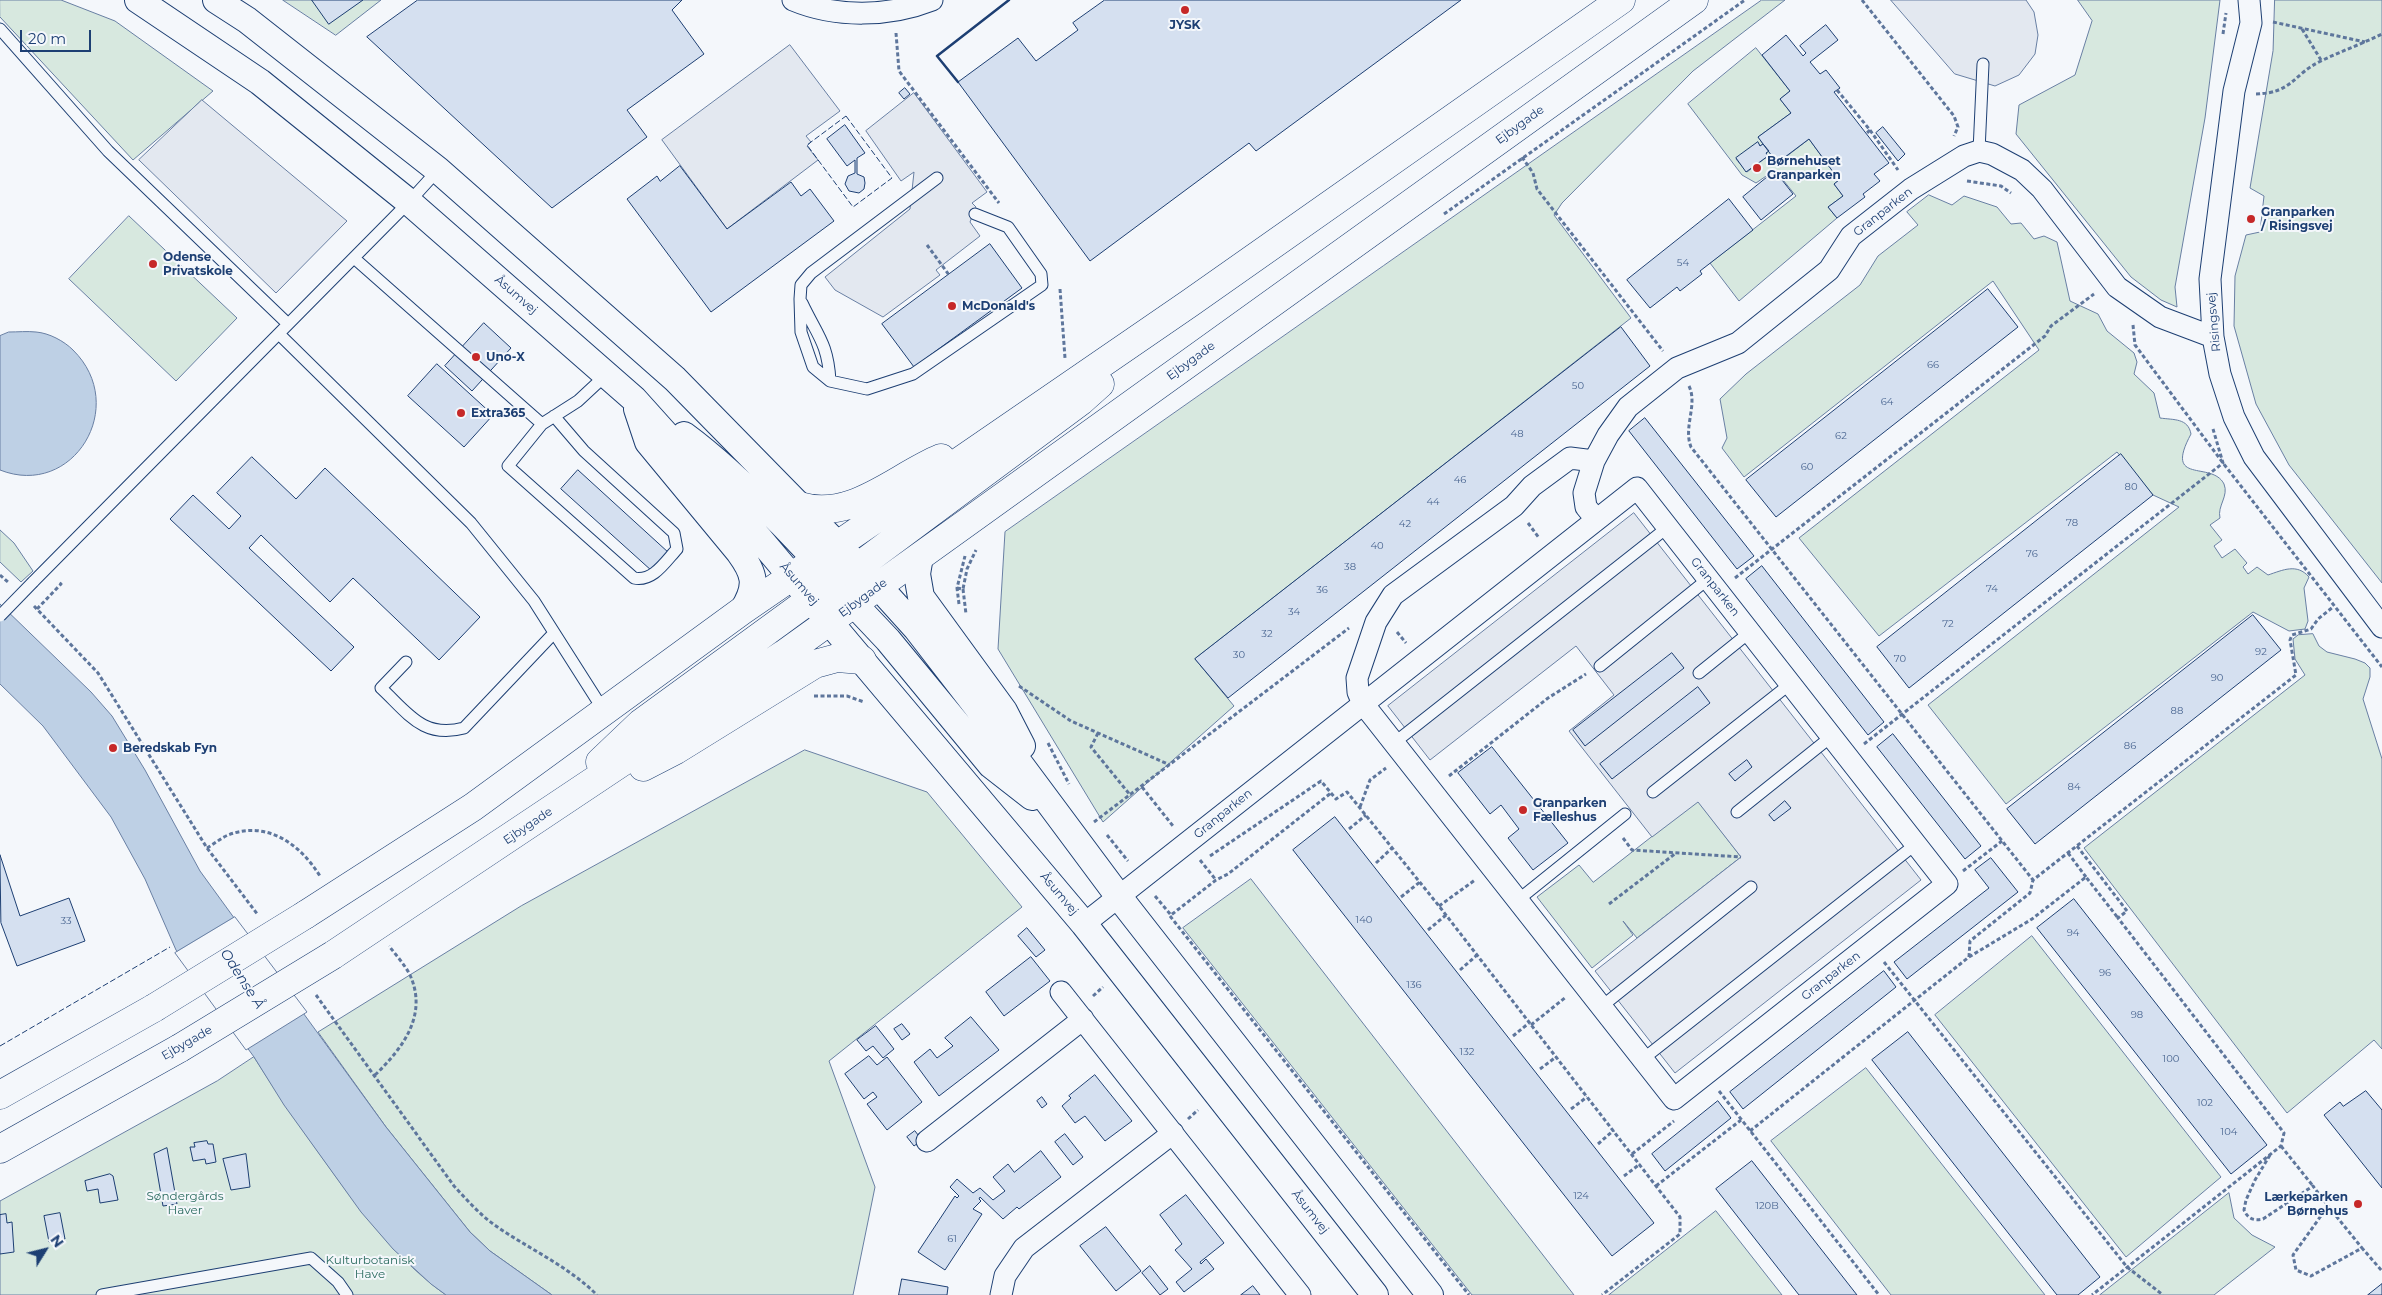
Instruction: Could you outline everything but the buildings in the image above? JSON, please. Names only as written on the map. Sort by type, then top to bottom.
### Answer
[{"type":"main road","points":[[835,582],[839,545],[1190,303],[1621,0]]},
{"type":"main road","name":"Ejbygade","points":[[0,1095],[154,1008],[334,898],[473,807],[743,610],[792,577],[879,586],[1694,0]]},
{"type":"main road","points":[[543,816],[642,723],[1081,401],[1190,303]]},
{"type":"main road","points":[[799,506],[814,511],[846,507],[871,496],[921,466],[998,435]]},
{"type":"main road","name":"Ejbygade","points":[[0,1149],[180,1048],[333,955],[543,816],[830,621],[835,582]]},
{"type":"main road","points":[[543,816],[676,750],[815,664],[837,658],[862,660]]},
{"type":"street","name":"Åsumvej","points":[[138,0],[260,82],[410,202],[607,374],[634,399],[707,478],[792,577]]},
{"type":"street","points":[[216,0],[247,20],[438,170],[675,380],[839,545]]},
{"type":"street","points":[[793,0],[827,10],[874,13],[918,5],[932,0]]},
{"type":"street","name":"Risingsvej","points":[[2249,0],[2250,23],[2234,91],[2210,279],[2213,338],[2220,374],[2234,417],[2254,456],[2382,627]]},
{"type":"street","points":[[1979,151],[1992,154],[2022,170],[2042,189],[2117,287],[2160,317],[2213,338]]},
{"type":"street","name":"Granparken","points":[[1596,519],[1586,507],[1584,493],[1594,461],[1608,435],[1628,408],[1677,368],[1738,343],[1829,270],[1851,236],[1911,189],[1964,156],[1979,151]]},
{"type":"street","points":[[634,399],[708,453],[780,521],[888,640],[991,765],[1057,816]]},
{"type":"street","points":[[634,399],[648,442],[751,569],[753,582],[751,596],[743,610]]},
{"type":"street","points":[[1594,461],[1570,458],[1532,486],[1514,506],[1394,595],[1386,626],[1357,678],[1358,692],[1363,704],[1674,1099]]},
{"type":"street","name":"Granparken","points":[[1084,924],[1636,488],[1947,884],[1674,1099]]},
{"type":"street","points":[[920,556],[918,574],[922,597],[1004,711],[1057,816]]},
{"type":"street","points":[[879,586],[916,628],[1119,897],[1430,1295]]},
{"type":"street","name":"Åsumvej","points":[[830,621],[1084,924],[1375,1295]]},
{"type":"street","points":[[1062,992],[1300,1295]]},
{"type":"street","points":[[928,1141],[1083,1019]]},
{"type":"street","points":[[1001,1295],[1005,1276],[1024,1248],[1172,1133]]},
{"type":"lane","points":[[0,29],[108,151],[288,324]]},
{"type":"lane","points":[[1979,151],[1983,64]]},
{"type":"lane","points":[[0,616],[410,202],[438,170]]},
{"type":"lane","points":[[937,178],[811,273],[801,286],[801,332],[813,367],[830,381],[867,389],[913,374],[1042,285],[1041,274],[1008,227],[975,214]]},
{"type":"lane","points":[[354,258],[542,424]]},
{"type":"lane","points":[[800,299],[820,334],[829,358],[830,381]]},
{"type":"lane","points":[[279,334],[471,523],[534,601],[604,711]]},
{"type":"lane","points":[[554,416],[584,451],[674,533],[677,549],[649,578],[642,580],[634,578],[508,466],[542,424],[554,416],[578,401],[607,374]]},
{"type":"lane","points":[[1394,743],[1668,527]]},
{"type":"lane","points":[[1600,666],[1708,579]]},
{"type":"lane","points":[[1699,673],[1750,632]]},
{"type":"lane","points":[[406,662],[381,688],[418,723],[434,731],[448,732],[464,728],[554,633]]},
{"type":"lane","points":[[1653,792],[1790,684]]},
{"type":"lane","points":[[1738,812],[1832,736]]},
{"type":"lane","points":[[1518,900],[1625,814]]},
{"type":"lane","points":[[1642,1059],[1916,844]]},
{"type":"lane","points":[[1601,1007],[1752,887]]},
{"type":"lane","points":[[102,1295],[138,1292],[311,1258],[338,1282],[347,1295]]},
{"type":"path","points":[[1862,0],[1954,116],[1958,127],[1955,135],[1948,141]]},
{"type":"path","points":[[894,10],[899,71],[1003,209]]},
{"type":"path","points":[[2267,20],[2365,42]]},
{"type":"path","points":[[2302,28],[2321,60]]},
{"type":"path","points":[[2257,94],[2273,93],[2286,88],[2321,60],[2382,34]]},
{"type":"path","points":[[2256,104],[2258,85]]},
{"type":"path","points":[[1837,90],[1870,130],[1911,189]]},
{"type":"path","points":[[1866,134],[1870,130]]},
{"type":"path","points":[[1507,135],[1533,173],[1537,189],[1686,379],[1692,395],[1688,433],[1691,447],[2033,880]]},
{"type":"path","points":[[1959,184],[1967,181],[2001,186],[2016,196]]},
{"type":"path","points":[[926,245],[949,275]]},
{"type":"path","points":[[1059,285],[1068,388]]},
{"type":"path","points":[[1740,574],[2045,336],[2051,326],[2098,290]]},
{"type":"path","points":[[2126,318],[2133,325],[2135,345],[2333,607],[2382,667]]},
{"type":"path","points":[[1871,738],[2223,463]]},
{"type":"path","points":[[1530,525],[1538,538]]},
{"type":"path","points":[[959,608],[957,588],[967,552]]},
{"type":"path","points":[[37,609],[61,584]]},
{"type":"path","points":[[1969,957],[1970,941],[2030,892],[2033,880],[2296,675],[2290,640],[2292,635],[2311,629],[2318,619],[2333,607]]},
{"type":"path","points":[[1057,816],[1097,822],[1361,619],[1386,626],[1406,643]]},
{"type":"path","points":[[1430,790],[1548,698],[1600,666]]},
{"type":"path","points":[[1014,683],[1071,721],[1170,765]]},
{"type":"path","points":[[809,696],[847,696],[867,704]]},
{"type":"path","points":[[1098,733],[1091,747],[1131,796]]},
{"type":"path","points":[[1047,742],[1072,788]]},
{"type":"path","points":[[1360,808],[1370,780],[1382,770]]},
{"type":"path","points":[[1201,862],[1321,780],[1336,799],[1347,792],[1588,1096],[1680,1217],[1680,1234],[1602,1295]]},
{"type":"path","points":[[1148,933],[1216,880],[1228,874],[1331,793]]},
{"type":"path","points":[[1092,816],[1097,822]]},
{"type":"path","points":[[1349,829],[1366,816]]},
{"type":"path","points":[[1612,825],[1632,850],[1741,857]]},
{"type":"path","points":[[1102,830],[1171,915],[1469,1295]]},
{"type":"path","points":[[208,848],[228,835],[252,831],[276,834],[298,848],[314,867],[334,898]]},
{"type":"path","points":[[1970,866],[2002,841]]},
{"type":"path","points":[[2077,846],[2127,911],[2118,918]]},
{"type":"path","points":[[1376,863],[1392,848]]},
{"type":"path","points":[[1610,904],[1676,852]]},
{"type":"path","points":[[2068,853],[2284,1133],[2280,1146],[2092,1295]]},
{"type":"path","points":[[1750,1131],[1969,957],[2032,919],[2086,877]]},
{"type":"path","points":[[1401,897],[1420,882]]},
{"type":"path","points":[[1439,906],[1468,885]]},
{"type":"path","points":[[1428,930],[1446,915]]},
{"type":"path","points":[[375,1075],[394,1056],[410,1033],[416,1011],[416,994],[410,974],[376,927]]},
{"type":"path","points":[[1460,970],[1477,955]]},
{"type":"path","points":[[1888,967],[2127,1267],[2163,1295]]},
{"type":"path","points":[[1083,1019],[1088,1001],[1121,971]]},
{"type":"path","points":[[1514,1036],[1560,1001]]},
{"type":"path","points":[[1540,1069],[1556,1057]]},
{"type":"path","points":[[1172,1133],[1218,1095]]},
{"type":"path","points":[[1571,1109],[1588,1096]]},
{"type":"path","points":[[1722,1096],[1879,1295]]},
{"type":"path","points":[[1632,1154],[1676,1120],[1674,1099]]},
{"type":"path","points":[[1656,1186],[1741,1120]]},
{"type":"path","points":[[1598,1144],[1614,1130]]},
{"type":"path","points":[[2280,1146],[2382,1271]]},
{"type":"path","points":[[2272,1152],[2246,1200],[2244,1210],[2248,1217],[2256,1220],[2263,1219],[2312,1186]]},
{"type":"path","points":[[1624,1176],[1640,1164]]},
{"type":"path","points":[[2328,1206],[2293,1254],[2296,1270],[2311,1276],[2362,1248]]},
{"type":"green space","points":[[0,0],[61,0],[115,21],[213,91],[133,160],[0,17]]},
{"type":"green space","points":[[283,0],[381,0],[336,35]]},
{"type":"green space","points":[[1762,0],[1785,0],[1693,71],[1562,203],[1554,215],[1631,318],[1195,659],[1234,706],[1103,822],[998,649],[1005,532]]},
{"type":"green space","points":[[2078,0],[2220,0],[2205,118],[2175,287],[2177,307],[2161,300],[2131,277],[2016,134],[2019,105],[2075,75],[2092,21]]},
{"type":"green space","points":[[2275,0],[2382,0],[2382,583],[2289,465],[2256,404],[2234,326],[2235,276],[2246,235],[2260,232],[2264,196],[2250,188],[2273,51]]},
{"type":"green space","points":[[1756,48],[1790,91],[1780,99],[1791,113],[1758,137],[1763,144],[1760,146],[1758,143],[1736,159],[1747,172],[1768,156],[1766,153],[1769,151],[1778,163],[1809,139],[1839,180],[1834,184],[1843,196],[1828,207],[1837,218],[1739,301],[1710,263],[1796,196],[1775,170],[1756,183],[1742,175],[1688,104]]},
{"type":"green space","points":[[1929,195],[1952,205],[1964,196],[1997,207],[2011,224],[2021,223],[2034,239],[2044,236],[2057,242],[2070,301],[2098,314],[2107,331],[2134,353],[2137,362],[2134,374],[2154,393],[2160,418],[2184,422],[2187,425],[2191,434],[2184,450],[2183,460],[2186,466],[2192,470],[2210,473],[2218,477],[2224,484],[2225,493],[2220,509],[2220,518],[2210,525],[2222,540],[2214,546],[2222,558],[2235,549],[2247,563],[2243,567],[2248,574],[2257,567],[2268,575],[2295,569],[2300,570],[2309,577],[2304,588],[2308,621],[2305,629],[2289,631],[2253,612],[2006,804],[1928,705],[2179,507],[2153,495],[2117,452],[1879,636],[1799,538],[2039,350],[1993,281],[1744,477],[1722,448],[1727,438],[1720,399],[1746,374],[1860,285],[1878,256],[1918,225],[1907,212]]},
{"type":"green space","points":[[129,216],[237,318],[176,381],[69,279]]},
{"type":"green space","points":[[0,530],[14,543],[33,571],[21,582],[0,562]]},
{"type":"green space","points":[[2313,634],[2319,646],[2327,652],[2355,659],[2365,663],[2370,668],[2370,677],[2363,699],[2382,759],[2382,1049],[2374,1040],[2287,1113],[2084,848],[2305,675],[2295,659],[2293,639],[2298,635]]},
{"type":"green space","points":[[805,750],[927,792],[1022,907],[829,1061],[875,1187],[853,1295],[552,1295],[490,1251],[470,1232],[386,1127],[318,1032],[521,906]]},
{"type":"green space","points":[[1698,801],[1741,857],[1637,938],[1623,921],[1633,935],[1592,968],[1537,897],[1579,865],[1593,882]]},
{"type":"green space","points":[[1251,879],[1574,1295],[1472,1295],[1183,928]]},
{"type":"green space","points":[[2032,936],[2221,1177],[2126,1257],[1935,1015]]},
{"type":"green space","name":"Søndergårds Haver","points":[[254,1057],[281,1099],[368,1219],[412,1267],[446,1295],[0,1295],[0,1201],[217,1081]]},
{"type":"green space","points":[[1866,1068],[2045,1295],[1891,1295],[1771,1141]]},
{"type":"green space","points":[[2229,1193],[2234,1218],[2252,1235],[2275,1247],[2214,1295],[2100,1295]]},
{"type":"green space","points":[[1716,1211],[1782,1295],[1609,1295]]},
{"type":"shaded area","points":[[1891,0],[2026,0],[2034,12],[2038,35],[2035,54],[2019,75],[1995,86],[1955,74]]},
{"type":"shaded area","points":[[790,45],[840,111],[806,136],[811,142],[807,146],[818,160],[727,229],[662,140]]},
{"type":"shaded area","points":[[914,93],[987,192],[972,203],[976,207],[970,222],[980,236],[936,270],[940,275],[883,317],[835,290],[825,277],[910,209],[914,172],[901,181],[866,131]]},
{"type":"shaded area","points":[[202,100],[347,221],[276,293],[139,160]]},
{"type":"shaded area","points":[[1634,513],[1921,880],[1675,1073],[1595,971],[1741,857],[1698,802],[1652,837],[1569,731],[1614,695],[1576,646],[1430,760],[1388,706]]},
{"type":"water","points":[[9,332],[36,332],[56,338],[73,350],[89,372],[96,396],[94,420],[85,442],[70,460],[50,471],[26,475],[0,470],[0,336]]},
{"type":"water","name":"Odense Å","points":[[0,604],[91,692],[112,716],[145,770],[200,871],[386,1127],[470,1232],[490,1251],[552,1295],[446,1295],[431,1284],[393,1249],[361,1212],[284,1105],[254,1057],[176,950],[145,879],[111,817],[43,726],[0,684]]},
{"type":"pier","points":[[235,917],[307,1012],[246,1050],[175,953]]},
{"type":"fence","points":[[846,116],[892,178],[853,207],[807,145],[846,116]]},
{"type":"fence","points":[[0,1046],[170,947]]},
{"type":"wall","points":[[958,82],[937,56],[1009,0]]},
{"type":"place","name":"JYSK","points":[[1185,10]]},
{"type":"place","name":"Børnehuset Granparken","points":[[1757,168]]},
{"type":"place","name":"Granparken / Risingsvej","points":[[2251,219]]},
{"type":"place","name":"Odense Privatskole","points":[[153,264]]},
{"type":"place","name":"McDonald's","points":[[952,306]]},
{"type":"place","name":"Uno-X","points":[[476,357]]},
{"type":"place","name":"Extra365","points":[[461,413]]},
{"type":"place","name":"Beredskab Fyn","points":[[113,748]]},
{"type":"place","name":"Granparken Fælleshus","points":[[1523,810]]},
{"type":"place","name":"Lærkeparken Børnehus","points":[[2358,1204]]},
{"type":"park label","name":"Kulturbotanisk Have","points":[[370,1267]]}]
